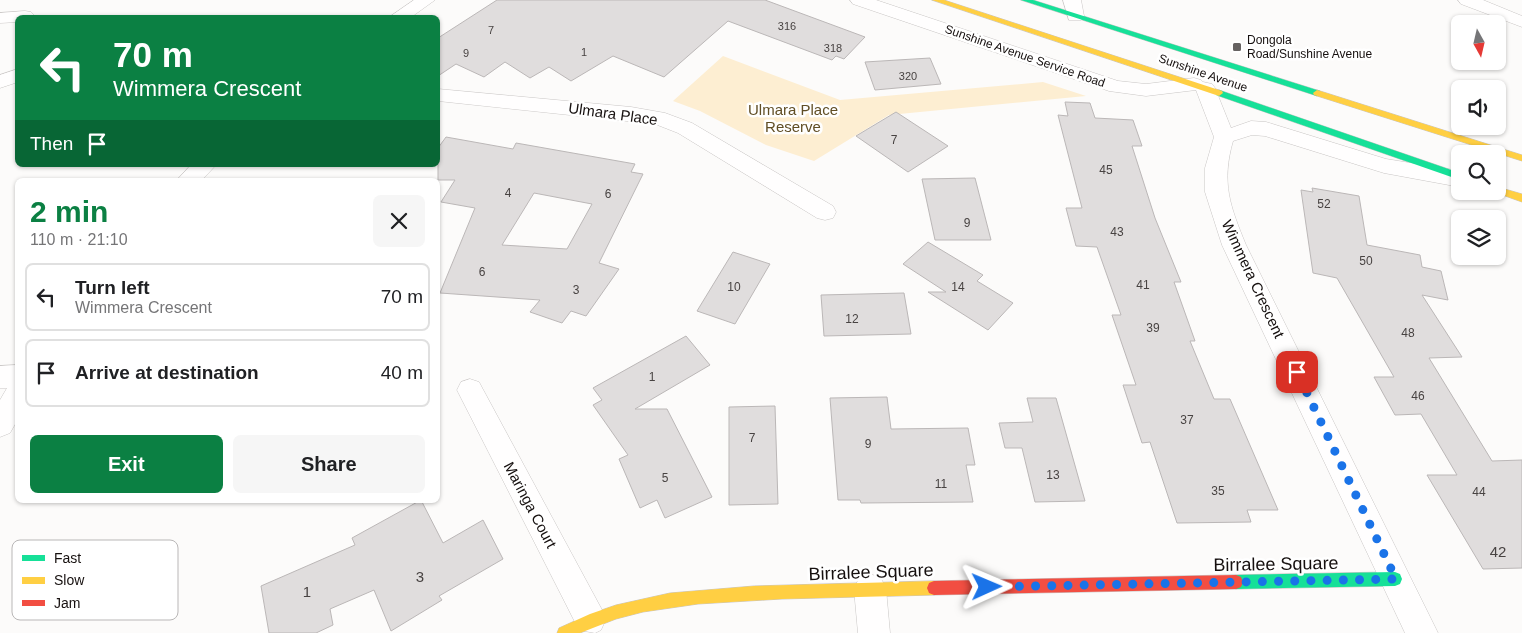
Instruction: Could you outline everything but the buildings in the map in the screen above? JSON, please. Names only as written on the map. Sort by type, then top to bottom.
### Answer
[{"type":"main road","name":"Sunshine Avenue","points":[[936,0],[1200,86],[1451,175]]},
{"type":"main road","name":"Sunshine Avenue","points":[[1025,0],[1074,8],[1522,158]]},
{"type":"main road","points":[[1506,193],[1522,198]]},
{"type":"main road","name":"Birralee Square","points":[[564,633],[590,619],[648,602],[714,595],[870,589],[1396,579]]},
{"type":"street","points":[[402,15],[425,0]]},
{"type":"street","name":"Sunshine Avenue Service Road","points":[[860,0],[1116,87],[1146,90],[1200,86]]},
{"type":"street","points":[[1467,0],[1522,22]]},
{"type":"street","points":[[0,18],[15,17]]},
{"type":"street","points":[[0,82],[15,76]]},
{"type":"street","points":[[1200,86],[1224,137],[1251,128],[1266,129],[1384,166],[1451,177]]},
{"type":"street","name":"Ulmara Place","points":[[440,95],[658,118],[685,128],[708,140],[825,212]]},
{"type":"street","name":"Wimmera Crescent","points":[[1224,137],[1216,170],[1214,193],[1234,245],[1422,633]]},
{"type":"street","points":[[190,178],[203,167]]},
{"type":"street","points":[[0,377],[15,376]]},
{"type":"street","name":"Maringa Court","points":[[470,390],[590,619]]},
{"type":"street","points":[[0,425],[15,398]]},
{"type":"street","points":[[870,589],[874,633]]},
{"type":"green space","name":"Ulmara Place Reserve","points":[[723,56],[840,100],[1043,82],[1086,96],[889,115],[814,161],[766,145],[700,111],[673,101]]},
{"type":"traffic: fast","points":[[1025,0],[1317,93]]},
{"type":"traffic: fast","points":[[1219,93],[1451,174]]},
{"type":"traffic: fast","points":[[1236,582],[1395,579]]},
{"type":"traffic: slow","points":[[936,0],[1219,93]]},
{"type":"traffic: slow","points":[[1317,93],[1522,158]]},
{"type":"traffic: slow","points":[[1506,193],[1522,198]]},
{"type":"traffic: slow","points":[[564,633],[616,612],[670,600],[754,593],[934,588]]},
{"type":"traffic: jam","points":[[934,588],[1236,582]]},
{"type":"place","name":"Dongola Road/Sunshine Avenue","points":[[1237,47]]},
{"type":"route","points":[[987,587],[1396,579],[1297,372]]}]
